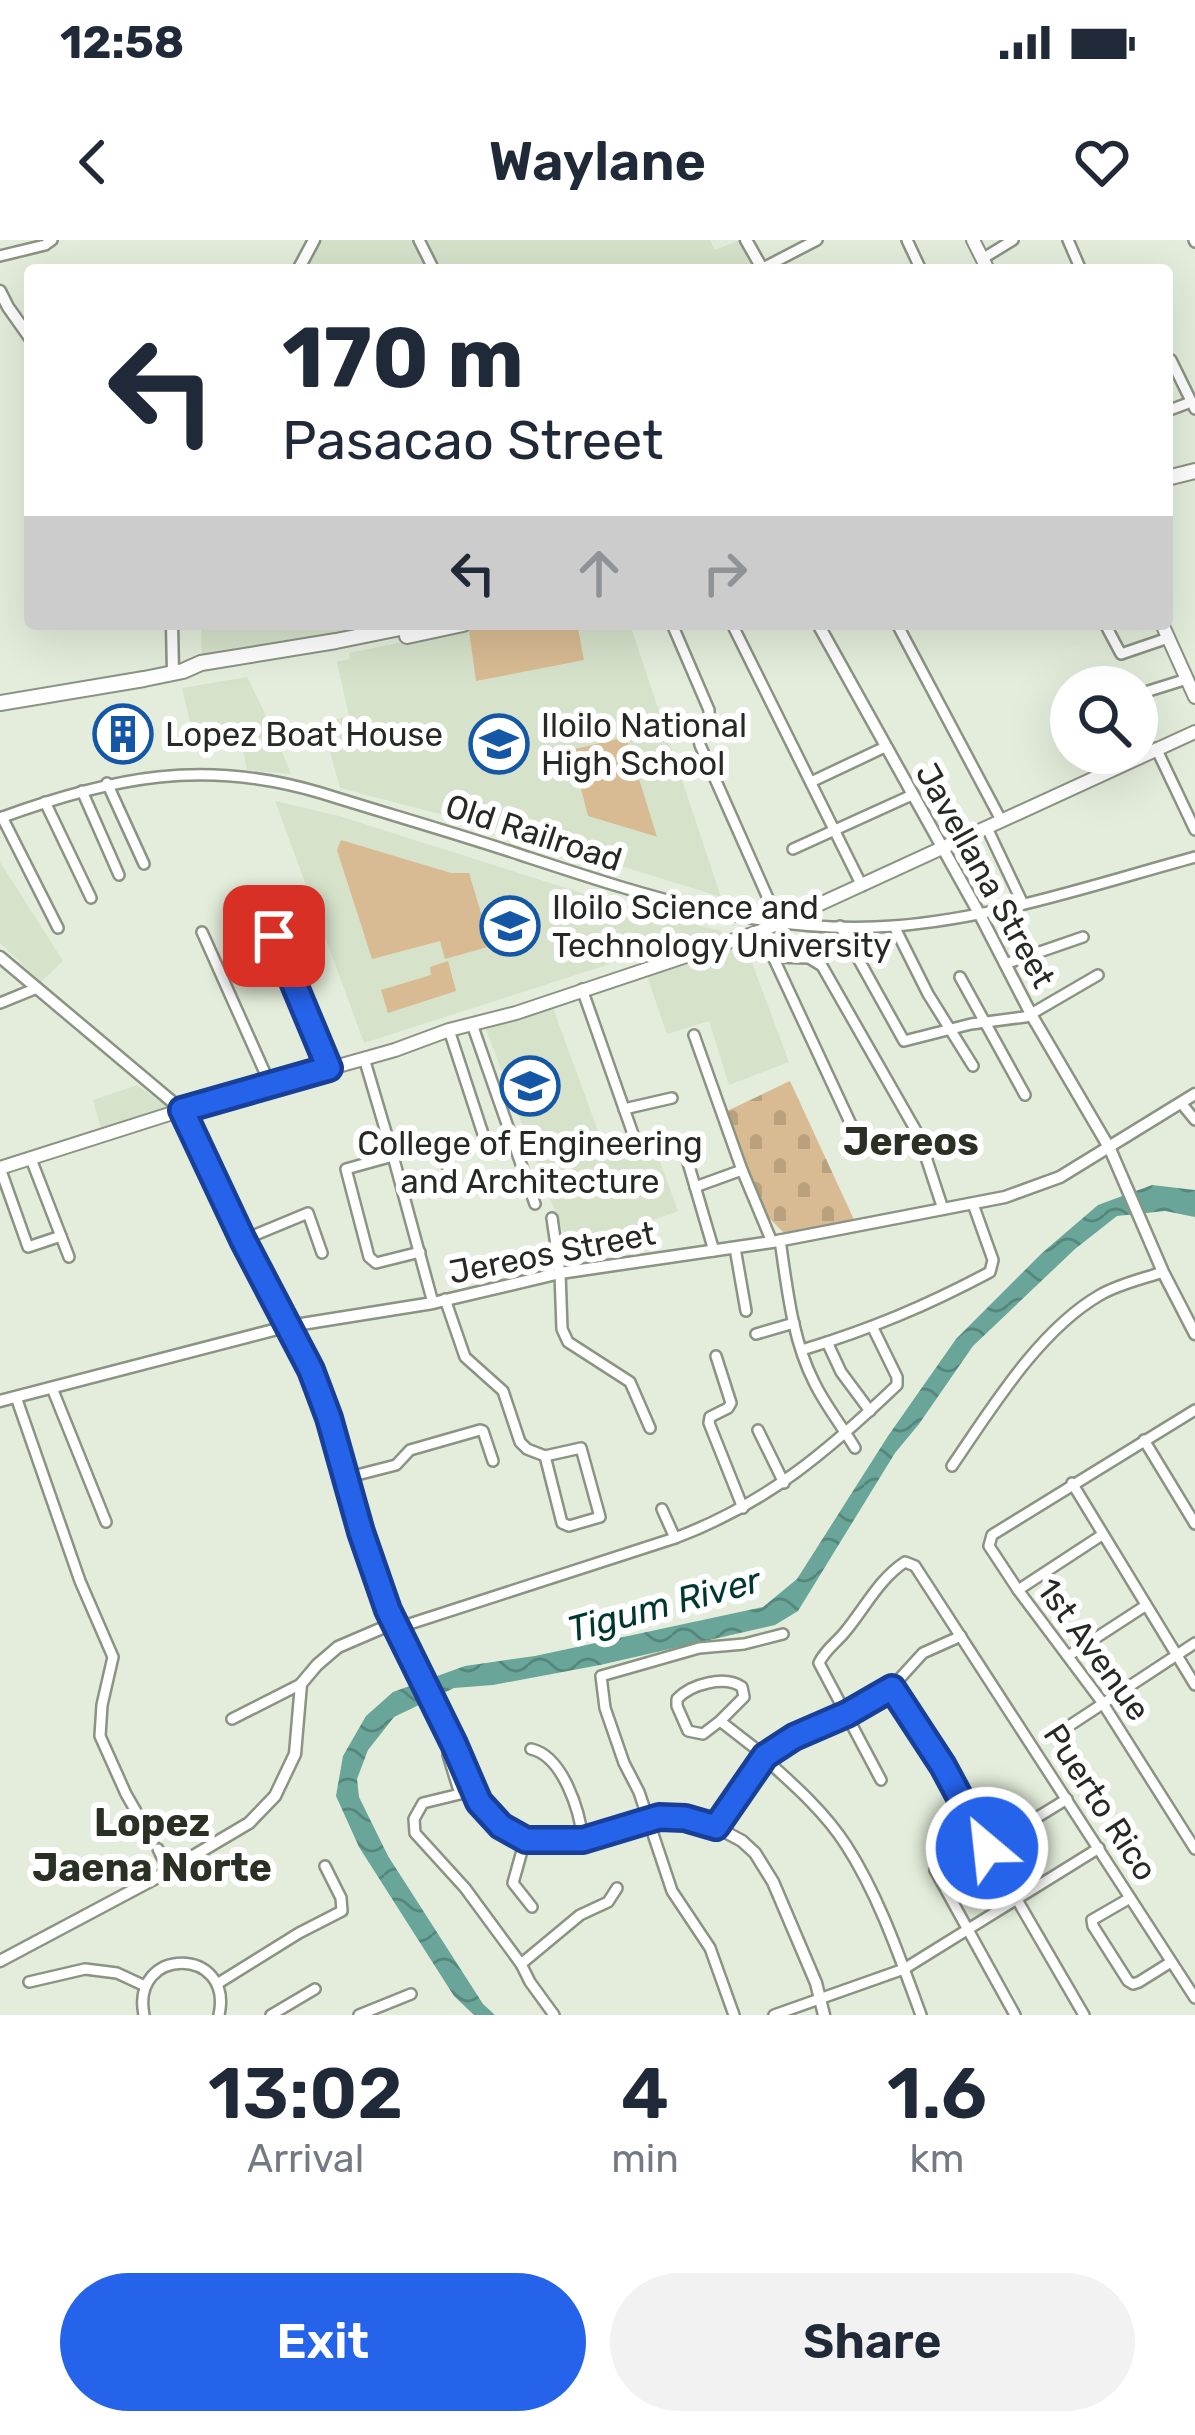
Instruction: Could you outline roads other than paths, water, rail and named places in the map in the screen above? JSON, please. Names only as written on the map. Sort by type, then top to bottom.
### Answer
[{"type":"main road","points":[[973,240],[985,264]]},
{"type":"main road","points":[[1165,630],[1195,697]]},
{"type":"main road","points":[[0,704],[202,671],[380,632]]},
{"type":"main road","points":[[1158,747],[1195,731]]},
{"type":"main road","points":[[0,1168],[516,1013],[761,931],[1100,774]]},
{"type":"street","points":[[0,256],[52,240]]},
{"type":"street","points":[[772,264],[817,240]]},
{"type":"street","points":[[985,264],[1013,240]]},
{"type":"street","points":[[0,291],[24,330]]},
{"type":"street","points":[[1173,362],[1193,406]]},
{"type":"street","points":[[173,630],[178,672]]},
{"type":"street","points":[[675,630],[709,710],[709,719],[698,733],[700,746],[779,923]]},
{"type":"street","points":[[734,630],[862,886]]},
{"type":"street","name":"Javellana Street","points":[[821,630],[1031,1015],[1110,1149],[1195,1334]]},
{"type":"street","points":[[900,630],[1001,820]]},
{"type":"street","points":[[1108,630],[1121,654],[1168,638]]},
{"type":"street","points":[[1158,688],[1187,679]]},
{"type":"street","points":[[811,782],[885,746]]},
{"type":"street","points":[[1158,752],[1195,830]]},
{"type":"street","name":"Old Railroad","points":[[1,817],[107,784],[186,775],[245,776],[277,781],[672,903],[779,923],[840,926],[894,926],[980,915],[1195,857]]},
{"type":"street","points":[[107,784],[144,864]]},
{"type":"street","points":[[82,790],[119,875]]},
{"type":"street","points":[[793,849],[912,795]]},
{"type":"street","points":[[45,802],[91,898]]},
{"type":"street","points":[[1,817],[58,928]]},
{"type":"street","points":[[987,828],[1023,904]]},
{"type":"street","points":[[256,892],[329,1068]]},
{"type":"street","points":[[840,926],[904,1041],[1031,1015],[1098,975]]},
{"type":"street","points":[[894,926],[928,994],[974,1066]]},
{"type":"street","points":[[761,931],[862,1148]]},
{"type":"street","points":[[202,932],[270,1084]]},
{"type":"street","points":[[1005,964],[1083,937]]},
{"type":"street","points":[[0,957],[182,1110],[311,1370],[395,1625],[479,1802],[501,1826],[526,1840],[583,1840],[649,1819],[685,1818],[742,1841],[763,1865],[789,1918],[824,2015]]},
{"type":"street","points":[[772,957],[809,958],[822,966],[919,1136],[943,1208]]},
{"type":"street","points":[[960,977],[1025,1095]]},
{"type":"street","points":[[0,1003],[37,988]]},
{"type":"street","points":[[583,989],[633,1134]]},
{"type":"street","points":[[472,1024],[535,1204]]},
{"type":"street","points":[[449,1030],[483,1134]]},
{"type":"street","points":[[694,1035],[742,1171],[776,1241],[794,1323],[816,1388],[855,1448]]},
{"type":"street","points":[[364,1058],[420,1252],[467,1360],[503,1391],[520,1442],[527,1449],[544,1456],[581,1448],[600,1517],[568,1526],[562,1523],[544,1456]]},
{"type":"street","name":"Jereos Street","points":[[4,1398],[289,1326],[439,1301],[560,1273],[776,1241],[1005,1197],[1060,1177],[1195,1094]]},
{"type":"street","points":[[624,1109],[672,1098]]},
{"type":"street","points":[[1181,1102],[1195,1120]]},
{"type":"street","points":[[420,1252],[373,1263],[346,1169],[436,1141],[449,1172]]},
{"type":"street","points":[[684,1149],[714,1251]]},
{"type":"street","points":[[31,1159],[69,1257]]},
{"type":"street","points":[[0,1168],[28,1246],[61,1236]]},
{"type":"street","points":[[695,1186],[742,1171]]},
{"type":"street","points":[[802,1350],[930,1304],[993,1268],[973,1204]]},
{"type":"street","points":[[243,1240],[308,1213],[322,1253]]},
{"type":"street","points":[[552,1218],[562,1329],[568,1342],[625,1377],[650,1428]]},
{"type":"street","points":[[735,1248],[746,1311]]},
{"type":"street","points":[[952,1466],[1033,1355],[1072,1316],[1104,1293],[1161,1267]]},
{"type":"street","points":[[756,1334],[794,1323]]},
{"type":"street","points":[[232,1719],[301,1684],[338,1647],[675,1538],[784,1484],[847,1434],[897,1385],[872,1328]]},
{"type":"street","points":[[827,1342],[870,1411]]},
{"type":"street","points":[[716,1356],[730,1406],[710,1417],[709,1423],[743,1508]]},
{"type":"street","points":[[52,1388],[106,1522]]},
{"type":"street","points":[[4,1398],[113,1657],[100,1721],[104,1750],[169,1871]]},
{"type":"street","points":[[1195,1410],[1072,1484],[1195,1685]]},
{"type":"street","points":[[345,1478],[393,1466],[410,1450],[480,1430],[493,1461]]},
{"type":"street","points":[[758,1430],[784,1484]]},
{"type":"street","points":[[1144,1440],[1195,1524]]},
{"type":"street","name":"1st Avenue","points":[[1072,1484],[992,1535],[989,1546],[1102,1702],[1195,1849]]},
{"type":"street","points":[[662,1509],[675,1538]]},
{"type":"street","points":[[1018,1589],[1102,1535]]},
{"type":"street","name":"Puerto Rico","points":[[847,1714],[821,1670],[820,1657],[901,1564],[915,1566],[1195,1998]]},
{"type":"street","points":[[1068,1656],[1145,1606]]},
{"type":"street","points":[[734,2015],[710,1948],[671,1892],[649,1819],[605,1708],[601,1676],[699,1648],[782,1634]]},
{"type":"street","points":[[716,1827],[764,1757],[892,1688],[923,1653],[961,1636]]},
{"type":"street","points":[[1072,1724],[1195,1642]]},
{"type":"street","points":[[724,1680],[736,1682],[744,1696],[720,1721],[703,1734],[688,1731],[677,1699],[686,1690],[724,1680]]},
{"type":"street","points":[[0,1961],[249,1823],[272,1801],[295,1754],[301,1684]]},
{"type":"street","points":[[892,1688],[943,1766],[1084,2015]]},
{"type":"street","points":[[847,1714],[881,1780]]},
{"type":"street","points":[[720,1721],[790,1781],[845,1843],[921,2015]]},
{"type":"street","points":[[454,1744],[448,1755],[460,1794],[421,1804],[414,1819],[415,1832],[465,1888],[554,2015]]},
{"type":"street","points":[[531,1749],[550,1759],[568,1788],[583,1840]]},
{"type":"street","points":[[987,1848],[1067,1799]]},
{"type":"street","points":[[526,1840],[513,1882],[532,1907]]},
{"type":"street","points":[[774,2015],[904,1969],[1100,1849]]},
{"type":"street","points":[[217,1984],[343,1911],[325,1866]]},
{"type":"street","points":[[935,1870],[1015,2015]]},
{"type":"street","points":[[521,1964],[580,1915],[608,1902],[617,1888]]},
{"type":"street","points":[[1130,1898],[1092,1920],[1128,1981],[1139,1982],[1172,1962]]},
{"type":"street","points":[[141,2015],[145,1987],[154,1973],[176,1963],[200,1967],[217,1984],[219,2015]]},
{"type":"street","points":[[28,1982],[85,1969],[117,1973],[145,1987]]},
{"type":"street","points":[[271,2015],[315,1989]]},
{"type":"street","points":[[359,2015],[411,1994]]},
{"type":"water","points":[[1152,1185],[1195,1190],[1195,1217],[1165,1211],[1117,1216],[1075,1249],[973,1346],[895,1453],[798,1611],[775,1625],[600,1665],[454,1688],[394,1717],[368,1750],[357,1779],[359,1797],[388,1856],[483,2004],[495,2015],[474,2015],[454,1996],[359,1847],[336,1796],[343,1756],[366,1716],[393,1692],[465,1666],[535,1656],[763,1607],[797,1579],[956,1339],[1098,1205]]},
{"type":"place","name":"Lopez Boat House","points":[[123,734]]},
{"type":"place","name":"Iloilo National High School","points":[[499,744]]},
{"type":"place","name":"Iloilo Science and Technology University","points":[[510,926]]},
{"type":"place","name":"College of Engineering and Architecture","points":[[530,1086]]},
{"type":"district","name":"Jereos","points":[[911,1141]]},
{"type":"district","name":"Lopez Jaena Norte","points":[[152,1844]]},
{"type":"water label","name":"Tigum River","points":[[664,1604]]}]
